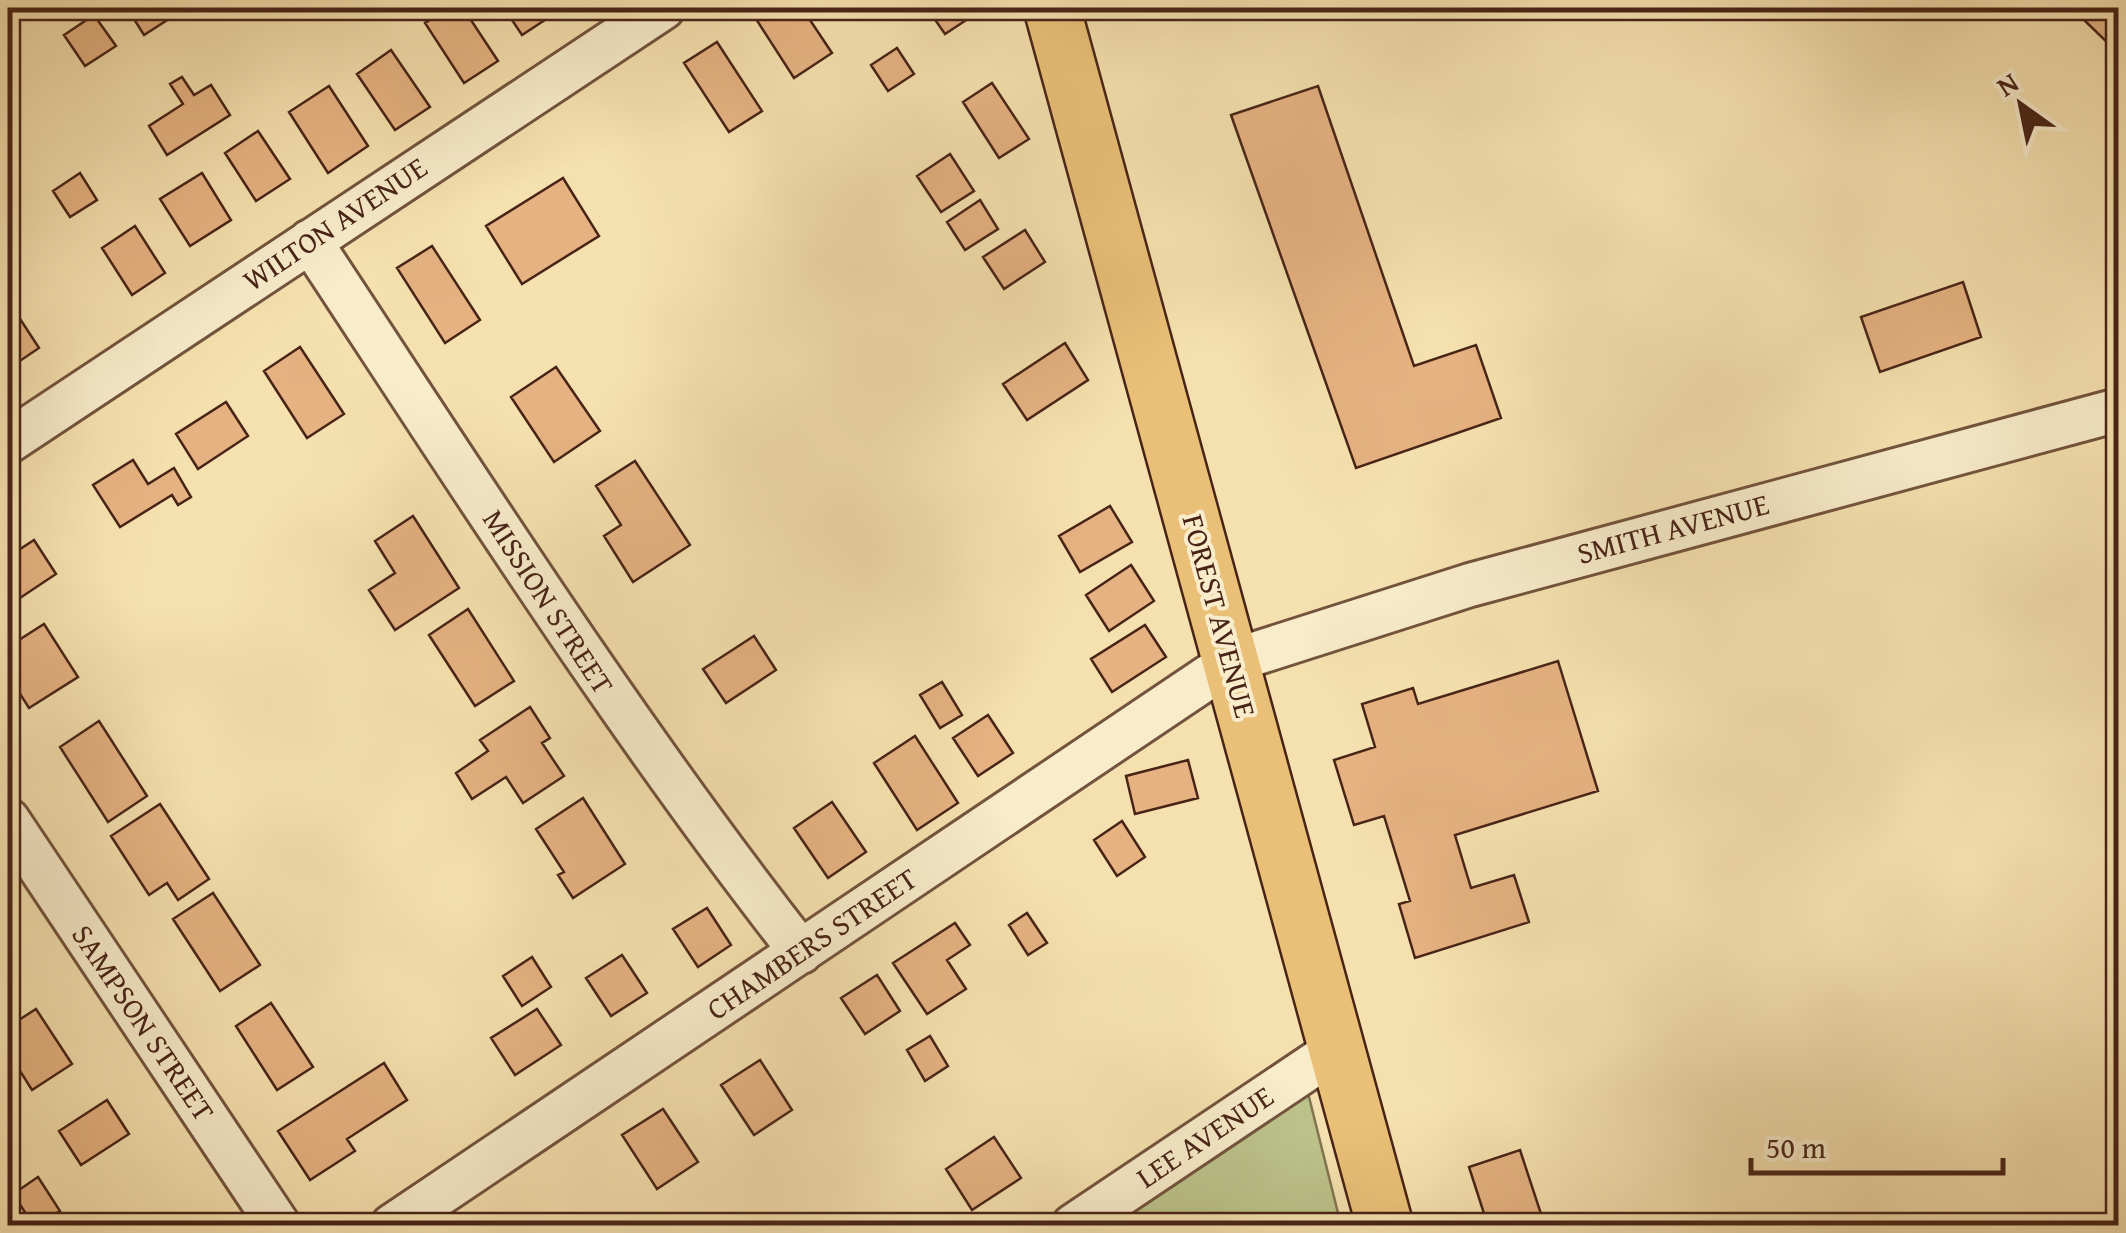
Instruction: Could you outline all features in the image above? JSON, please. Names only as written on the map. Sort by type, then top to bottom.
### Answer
[{"type":"main road","name":"FOREST AVENUE","points":[[1052,8],[1385,1226]]},
{"type":"street","name":"WILTON AVENUE","points":[[8,442],[663,8]]},
{"type":"street","name":"MISSION STREET","points":[[310,241],[631,727],[801,952]]},
{"type":"street","name":"SMITH AVENUE","points":[[1232,662],[1470,584],[2118,410]]},
{"type":"street","name":"CHAMBERS STREET","points":[[392,1226],[1232,662]]},
{"type":"street","name":"SAMPSON STREET","points":[[8,820],[279,1226]]},
{"type":"street","name":"LEE AVENUE","points":[[1073,1226],[1336,1050]]},
{"type":"green space","points":[[1308,1093],[1341,1225],[1112,1225]]},
{"type":"building","points":[[127,8],[186,8],[144,35]]},
{"type":"building","points":[[449,8],[463,8],[498,61],[464,83],[425,23]]},
{"type":"building","points":[[504,8],[558,8],[560,10],[522,35]]},
{"type":"building","points":[[774,8],[802,8],[832,53],[794,78],[756,19]]},
{"type":"building","points":[[927,8],[978,8],[980,11],[945,34]]},
{"type":"building","points":[[2097,8],[2118,8],[2118,41],[2112,47],[2084,20]]},
{"type":"building","points":[[94,15],[116,46],[85,66],[64,35]]},
{"type":"building","points":[[717,42],[762,111],[729,132],[684,63]]},
{"type":"building","points":[[897,48],[914,74],[888,91],[871,65]]},
{"type":"building","points":[[391,50],[430,107],[395,130],[357,74]]},
{"type":"building","points":[[182,77],[194,95],[211,85],[230,115],[167,155],[149,126],[183,104],[170,84]]},
{"type":"building","points":[[992,83],[1029,139],[999,158],[963,102]]},
{"type":"building","points":[[329,86],[368,146],[328,173],[289,112]]},
{"type":"building","points":[[1318,86],[1414,366],[1476,345],[1501,418],[1356,468],[1231,115]]},
{"type":"building","points":[[258,131],[290,179],[256,201],[225,153]]},
{"type":"building","points":[[950,154],[974,191],[941,212],[917,176]]},
{"type":"building","points":[[80,173],[97,200],[70,217],[53,191]]},
{"type":"building","points":[[202,173],[231,220],[190,246],[160,199]]},
{"type":"building","points":[[563,178],[599,236],[522,284],[486,226]]},
{"type":"building","points":[[980,200],[998,229],[965,250],[947,222]]},
{"type":"building","points":[[135,226],[165,273],[132,295],[102,248]]},
{"type":"building","points":[[1025,230],[1045,262],[1004,289],[983,257]]},
{"type":"building","points":[[432,246],[480,320],[445,343],[397,268]]},
{"type":"building","points":[[1963,282],[1981,337],[1880,372],[1861,317]]},
{"type":"building","points":[[11,305],[39,348],[8,369],[8,307]]},
{"type":"building","points":[[1065,343],[1088,380],[1027,420],[1003,384]]},
{"type":"building","points":[[300,347],[344,414],[307,438],[264,371]]},
{"type":"building","points":[[556,367],[600,431],[554,462],[511,397]]},
{"type":"building","points":[[226,402],[248,436],[198,469],[176,434]]},
{"type":"building","points":[[133,460],[148,484],[174,468],[191,497],[178,505],[172,495],[120,527],[93,485]]},
{"type":"building","points":[[635,461],[690,545],[633,582],[604,536],[621,525],[596,486]]},
{"type":"building","points":[[1110,506],[1132,542],[1080,572],[1059,536]]},
{"type":"building","points":[[413,516],[459,588],[395,630],[369,590],[395,573],[375,541]]},
{"type":"building","points":[[34,540],[56,574],[8,606],[8,557]]},
{"type":"building","points":[[1131,565],[1154,601],[1109,631],[1086,595]]},
{"type":"building","points":[[468,609],[514,681],[475,706],[429,635]]},
{"type":"building","points":[[44,624],[78,677],[29,708],[8,675],[8,647]]},
{"type":"building","points":[[1145,625],[1166,657],[1112,692],[1091,659]]},
{"type":"building","points":[[754,636],[776,670],[726,703],[703,669]]},
{"type":"building","points":[[1558,661],[1598,791],[1455,835],[1471,888],[1514,875],[1529,922],[1415,958],[1399,904],[1410,901],[1384,816],[1354,825],[1334,760],[1375,747],[1362,704],[1413,688],[1418,704]]},
{"type":"building","points":[[942,682],[962,715],[940,728],[920,695]]},
{"type":"building","points":[[530,707],[550,738],[542,743],[564,776],[523,803],[506,777],[472,799],[456,773],[488,751],[480,740]]},
{"type":"building","points":[[988,715],[1013,753],[978,776],[953,738]]},
{"type":"building","points":[[99,721],[147,796],[108,822],[60,747]]},
{"type":"building","points":[[915,736],[958,803],[917,830],[874,763]]},
{"type":"building","points":[[1188,760],[1198,798],[1135,814],[1126,776]]},
{"type":"building","points":[[583,798],[625,864],[573,898],[558,875],[564,872],[536,829]]},
{"type":"building","points":[[832,802],[866,852],[828,878],[794,828]]},
{"type":"building","points":[[160,804],[209,879],[178,900],[167,883],[149,895],[111,836]]},
{"type":"building","points":[[1122,821],[1145,857],[1117,876],[1094,840]]},
{"type":"building","points":[[213,893],[260,965],[220,991],[173,919]]},
{"type":"building","points":[[707,908],[731,945],[698,967],[673,929]]},
{"type":"building","points":[[1027,913],[1047,943],[1028,955],[1009,925]]},
{"type":"building","points":[[955,923],[970,945],[947,960],[966,989],[927,1014],[893,963]]},
{"type":"building","points":[[622,955],[647,993],[611,1016],[586,978]]},
{"type":"building","points":[[532,957],[551,987],[522,1006],[503,976]]},
{"type":"building","points":[[877,975],[900,1011],[865,1034],[841,998]]},
{"type":"building","points":[[271,1003],[313,1067],[277,1090],[236,1026]]},
{"type":"building","points":[[36,1009],[72,1064],[32,1090],[8,1052],[8,1027]]},
{"type":"building","points":[[537,1009],[561,1045],[515,1075],[491,1038]]},
{"type":"building","points":[[930,1036],[948,1066],[925,1081],[907,1050]]},
{"type":"building","points":[[760,1060],[792,1110],[754,1135],[721,1085]]},
{"type":"building","points":[[384,1063],[407,1100],[347,1139],[355,1151],[310,1180],[278,1131]]},
{"type":"building","points":[[107,1100],[129,1134],[81,1165],[59,1131]]},
{"type":"building","points":[[663,1109],[698,1162],[657,1189],[622,1135]]},
{"type":"building","points":[[994,1137],[1021,1178],[972,1210],[946,1169]]},
{"type":"building","points":[[1520,1150],[1545,1226],[1488,1226],[1469,1167]]},
{"type":"building","points":[[38,1177],[60,1211],[34,1226],[13,1194]]}]
